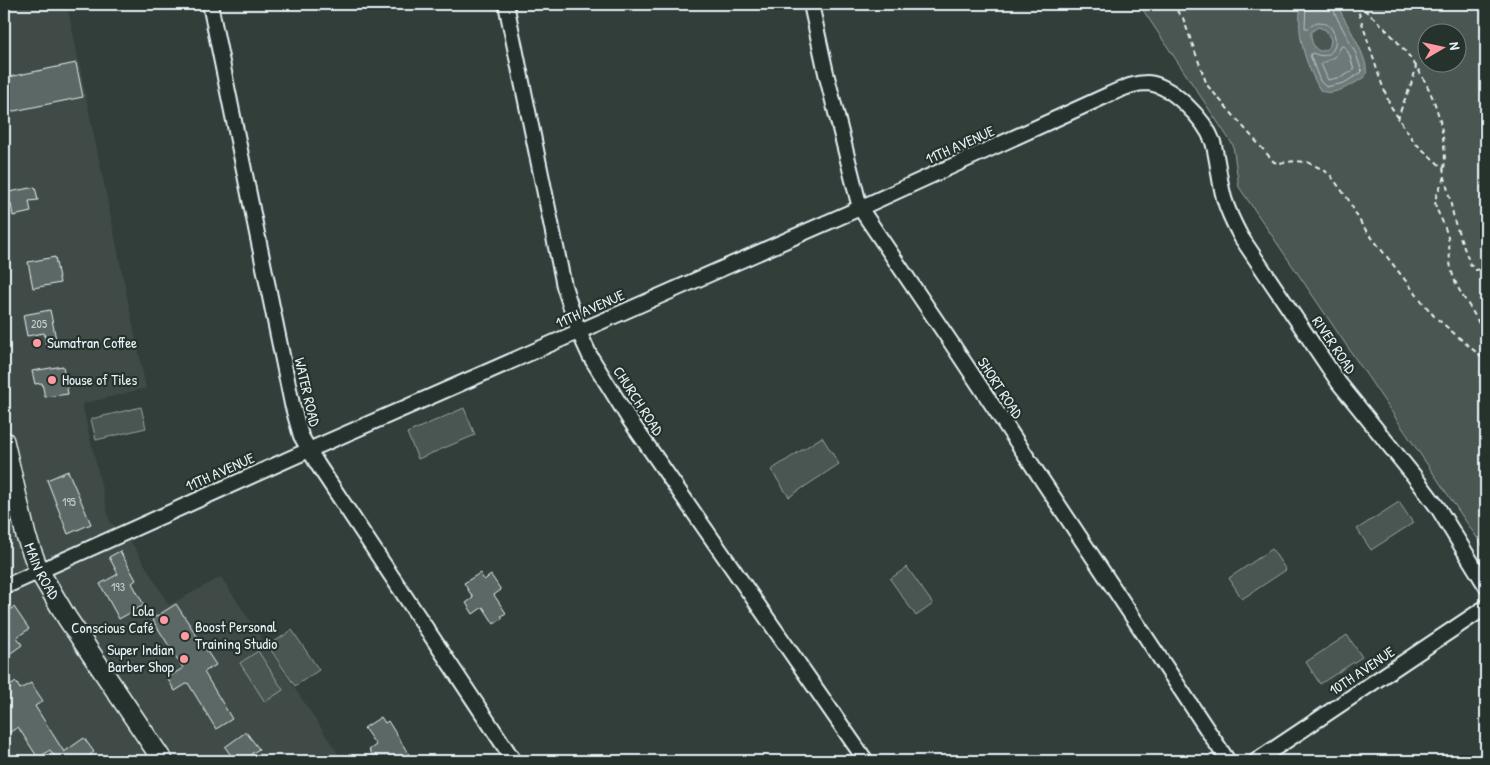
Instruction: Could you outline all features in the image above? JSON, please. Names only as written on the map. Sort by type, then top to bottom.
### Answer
[{"type":"main road","name":"MAIN ROAD","points":[[4,442],[26,536],[39,571],[67,618],[163,761]]},
{"type":"street","name":"WATER ROAD","points":[[210,4],[292,404],[301,436],[514,761]]},
{"type":"street","name":"CHURCH ROAD","points":[[506,4],[564,286],[579,332],[590,356],[629,419],[866,761]]},
{"type":"street","name":"SHORT ROAD","points":[[811,4],[826,73],[860,208],[1228,761]]},
{"type":"street","name":"11TH AVENUE","points":[[4,587],[1133,85],[1147,83],[1160,86],[1187,107]]},
{"type":"street","name":"RIVER ROAD","points":[[1187,107],[1204,124],[1210,135],[1224,198],[1241,237],[1339,382],[1438,508],[1486,586]]},
{"type":"street","name":"10TH AVENUE","points":[[1256,761],[1486,607]]},
{"type":"path","points":[[1172,4],[1183,18],[1203,78],[1213,93],[1274,162],[1307,162],[1324,170],[1331,176],[1348,199],[1362,225],[1434,316],[1486,362]]},
{"type":"path","points":[[1356,4],[1377,20],[1399,44],[1416,65],[1430,92],[1440,119],[1446,160],[1445,178],[1455,223],[1470,264],[1476,270],[1486,268]]},
{"type":"path","points":[[1356,4],[1384,91],[1398,120],[1414,142],[1438,162],[1444,171]]},
{"type":"path","points":[[1398,120],[1415,74],[1416,65]]},
{"type":"path","points":[[1445,178],[1436,197],[1435,206],[1450,243],[1449,258],[1452,275],[1482,330],[1482,348],[1486,362]]},
{"type":"shaded area","points":[[4,4],[67,4],[146,388],[82,404],[110,522],[133,545],[169,605],[221,577],[343,761],[4,761]]},
{"type":"shaded area","points":[[1139,4],[1486,4],[1486,551],[1239,187],[1233,145]]},
{"type":"shaded area","points":[[141,407],[146,428],[96,440],[91,419]]},
{"type":"shaded area","points":[[464,408],[475,435],[418,459],[407,433]]},
{"type":"shaded area","points":[[822,437],[839,464],[789,497],[771,470]]},
{"type":"shaded area","points":[[1399,502],[1413,523],[1371,550],[1357,529]]},
{"type":"shaded area","points":[[1272,549],[1286,570],[1242,599],[1229,578]]},
{"type":"shaded area","points":[[907,567],[933,604],[916,616],[890,579]]},
{"type":"shaded area","points":[[292,630],[319,670],[295,686],[268,646]]},
{"type":"shaded area","points":[[1347,635],[1362,657],[1320,684],[1306,662]]},
{"type":"shaded area","points":[[258,651],[283,690],[265,702],[240,663]]},
{"type":"water","points":[[1301,4],[1337,4],[1365,62],[1365,77],[1336,91],[1325,92],[1320,90],[1310,70],[1303,48]],"holes":[[[1318,27],[1326,30],[1331,40],[1330,45],[1326,49],[1319,51],[1312,41],[1311,32]]]},
{"type":"building","points":[[76,63],[83,97],[4,113],[4,78]]},
{"type":"building","points":[[35,187],[38,200],[29,201],[31,212],[13,216],[11,204],[4,205],[4,193]]},
{"type":"building","points":[[55,257],[60,283],[33,288],[28,262]]},
{"type":"building","points":[[50,310],[57,344],[46,346],[44,333],[27,336],[23,315]]},
{"type":"building","points":[[63,366],[68,394],[45,397],[42,383],[35,384],[32,371]]},
{"type":"building","points":[[68,471],[91,524],[68,534],[47,480]]},
{"type":"building","points":[[120,551],[136,580],[132,583],[144,605],[119,619],[100,584],[118,574],[109,557]]},
{"type":"building","points":[[480,573],[484,580],[491,575],[501,590],[494,595],[506,613],[501,616],[503,618],[494,624],[483,607],[473,614],[466,603],[473,598],[464,583]]},
{"type":"building","points":[[176,604],[216,665],[204,672],[232,719],[216,729],[188,683],[175,691],[167,678],[183,668],[152,619]]},
{"type":"building","points":[[14,607],[29,629],[17,637],[22,645],[4,658],[4,614]]},
{"type":"building","points":[[16,682],[20,689],[31,683],[43,701],[35,706],[64,752],[84,738],[94,752],[82,761],[52,761],[56,758],[50,750],[38,758],[18,727],[4,736],[4,690]]},
{"type":"building","points":[[381,717],[385,723],[388,721],[413,761],[377,761],[369,750],[376,745],[364,728]]},
{"type":"building","points":[[246,732],[259,749],[251,754],[256,761],[235,761],[225,747]]},
{"type":"place","name":"Sumatran Coffee","points":[[37,343]]},
{"type":"place","name":"House of Tiles","points":[[52,380]]},
{"type":"place","name":"Lola Conscious Café","points":[[164,620]]},
{"type":"place","name":"Boost Personal Training Studio","points":[[185,636]]},
{"type":"place","name":"Super Indian Barber Shop","points":[[184,659]]}]
